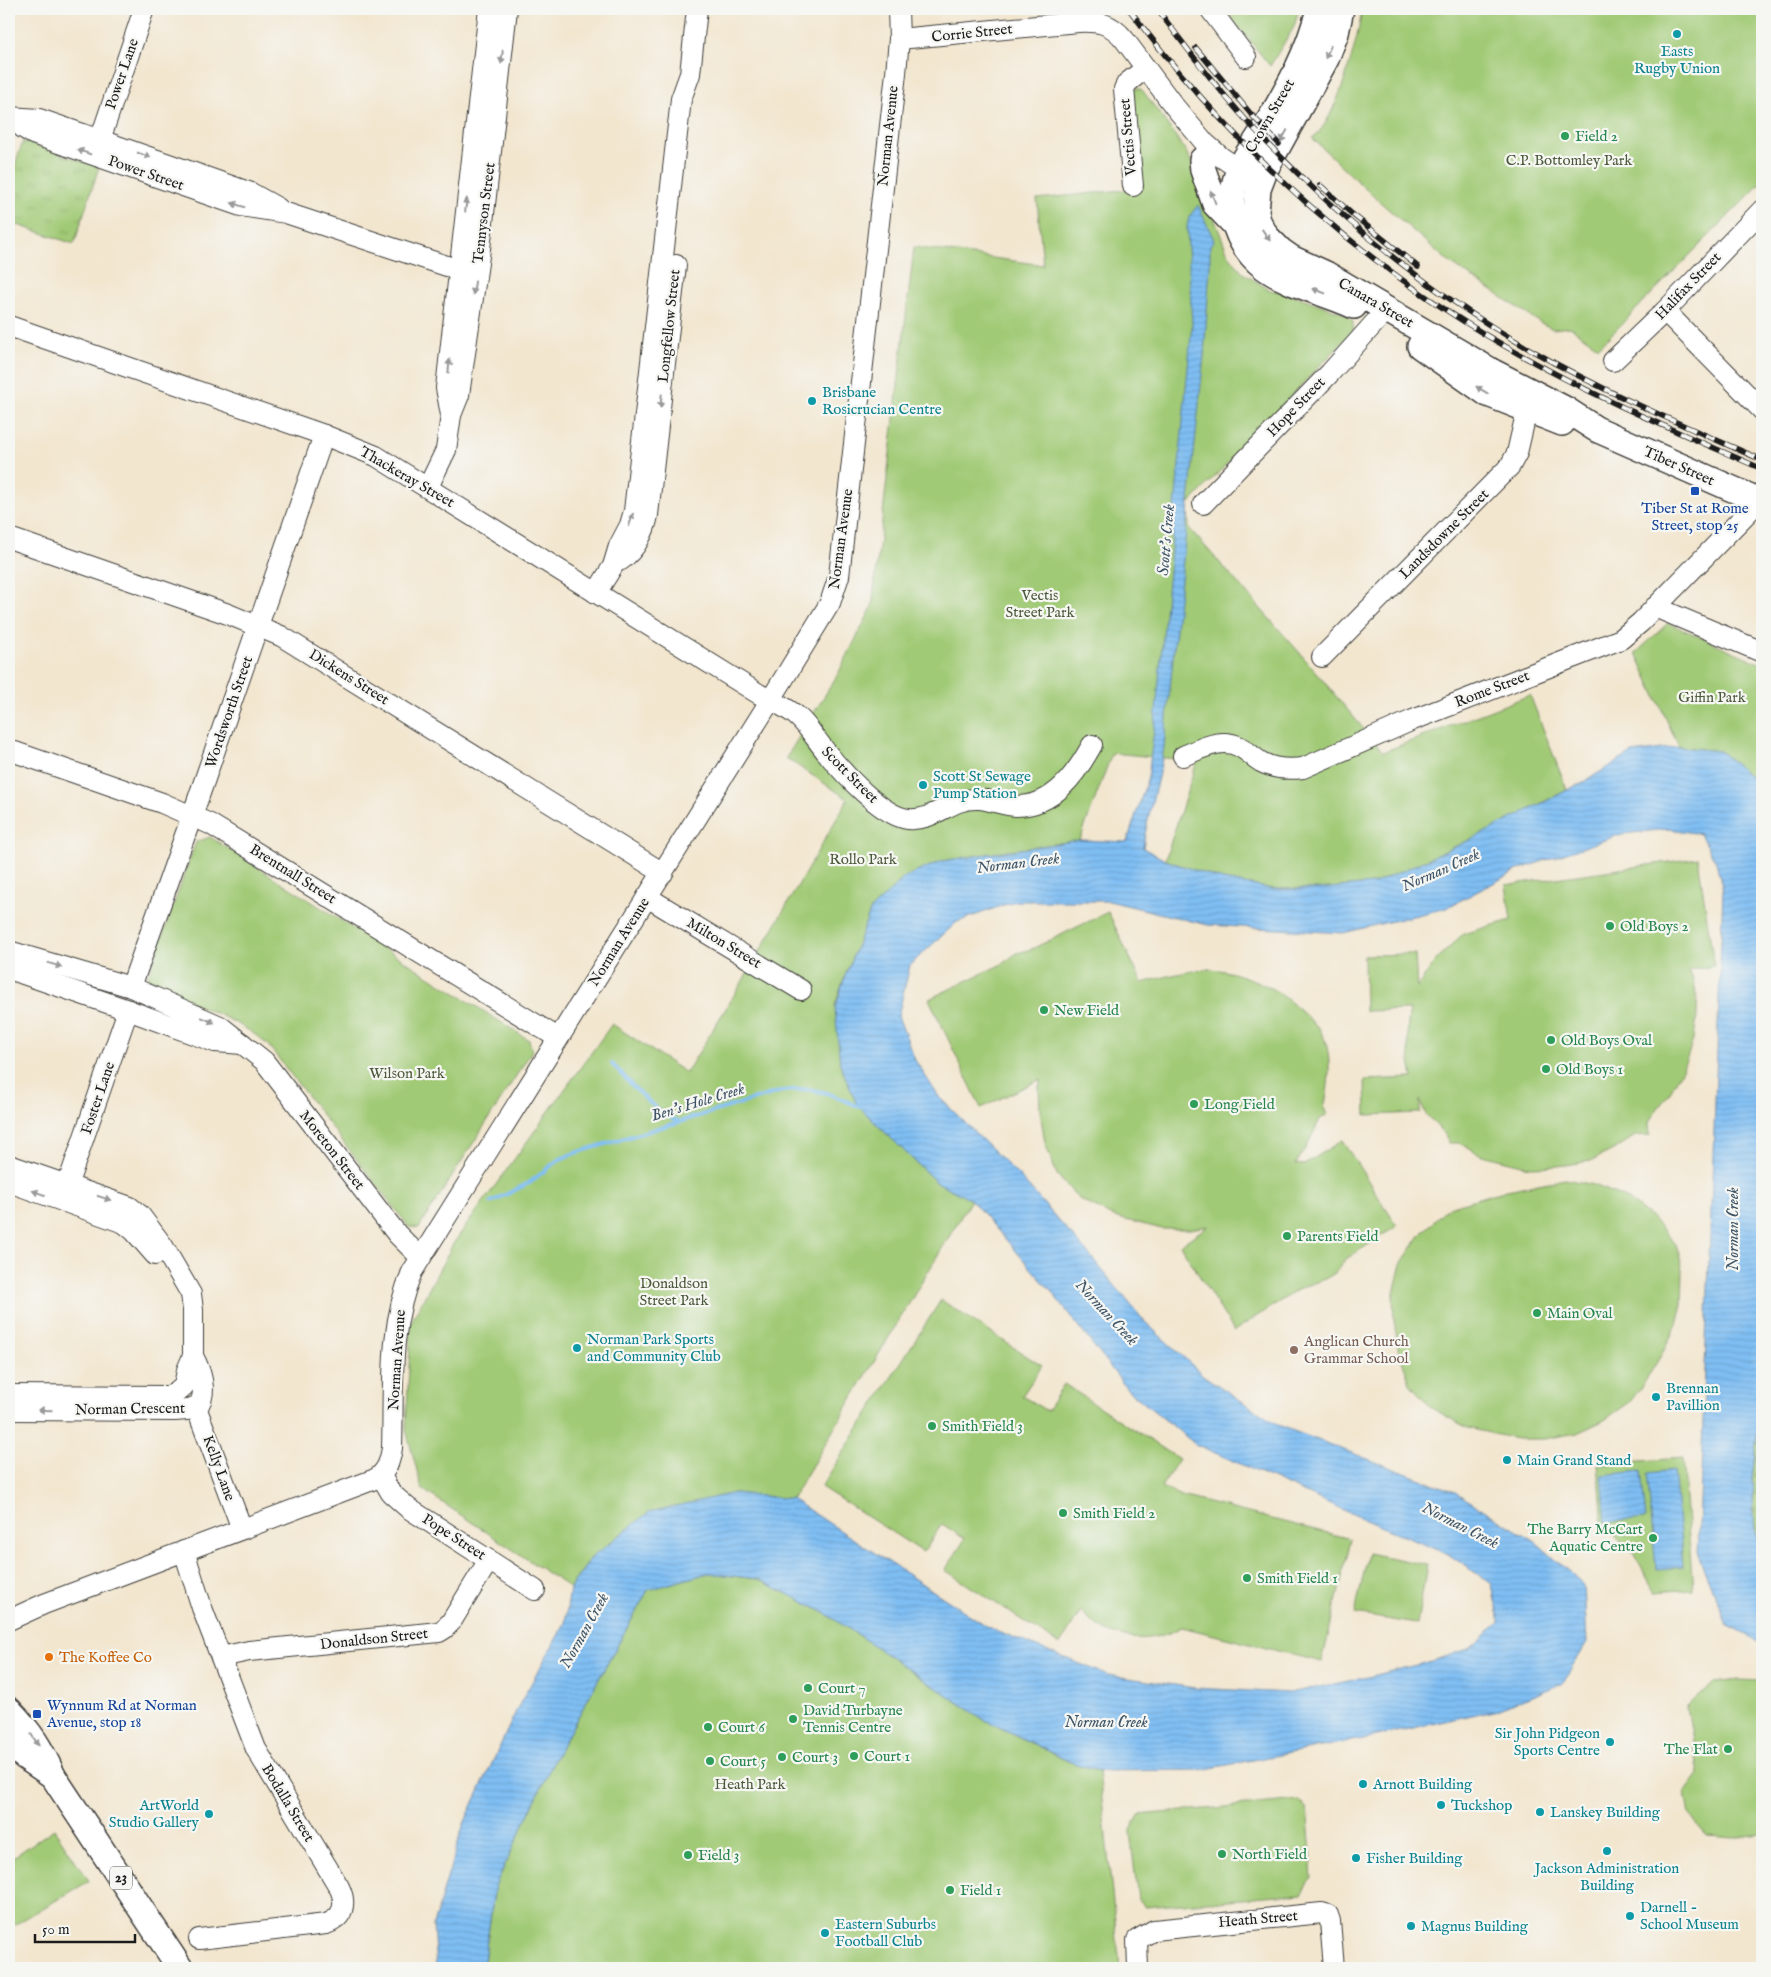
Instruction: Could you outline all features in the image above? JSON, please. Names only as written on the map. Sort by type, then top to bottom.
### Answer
[{"type":"main road","name":"Crown Street","points":[[1248,180],[1270,119],[1303,59],[1313,34],[1319,9]]},
{"type":"main road","name":"Crown Street","points":[[1236,226],[1232,200],[1248,180],[1326,59],[1336,33],[1341,9]]},
{"type":"main road","points":[[1202,160],[1203,170],[1215,204],[1236,226]]},
{"type":"main road","name":"Canara Street","points":[[1248,180],[1256,203],[1258,221],[1266,236],[1291,258],[1326,274],[1383,314],[1493,372],[1529,401]]},
{"type":"main road","name":"Canara Street","points":[[1236,226],[1247,250],[1270,271],[1383,314]]},
{"type":"main road","name":"Tiber Street","points":[[1529,401],[1560,422],[1596,429],[1761,502]]},
{"type":"main road","name":"23","points":[[9,1710],[39,1745],[53,1776],[180,1968]]},
{"type":"main road","name":"23","points":[[9,1742],[24,1757],[53,1776]]},
{"type":"street","name":"Power Lane","points":[[100,140],[144,9]]},
{"type":"street","name":"Tennyson Street","points":[[451,415],[446,388],[489,9]]},
{"type":"street","name":"Tennyson Street","points":[[428,488],[446,450],[451,415],[459,395],[480,256],[507,9]]},
{"type":"street","name":"Longfellow Street","points":[[596,594],[614,566],[629,554],[643,531],[648,515],[694,99],[690,74],[697,9]]},
{"type":"street","name":"Norman Avenue","points":[[381,1476],[388,1466],[391,1453],[394,1355],[398,1314],[405,1288],[420,1257],[663,873],[830,603],[838,576],[898,39],[898,9]]},
{"type":"street","points":[[1210,9],[1246,57]]},
{"type":"street","name":"Corrie Street","points":[[898,39],[1078,22],[1105,24],[1120,34],[1146,68]]},
{"type":"street","points":[[1146,68],[1174,106],[1211,149],[1248,180]]},
{"type":"street","name":"Vectis Street","points":[[1132,186],[1124,89],[1127,83],[1146,68]]},
{"type":"street","points":[[1174,106],[1187,141],[1202,160],[1217,172],[1248,180]]},
{"type":"street","name":"Power Street","points":[[10,122],[39,119],[251,192],[286,213]]},
{"type":"street","name":"Power Street","points":[[10,122],[43,138],[241,206],[286,213],[459,270]]},
{"type":"street","name":"Halifax Street","points":[[1613,361],[1665,311],[1762,210]]},
{"type":"street","points":[[1665,311],[1762,410]]},
{"type":"street","name":"Hope Street","points":[[1203,504],[1330,373],[1383,314]]},
{"type":"street","name":"Thackeray Street","points":[[9,326],[324,435],[376,456],[770,700]]},
{"type":"street","name":"Landsdowne Street","points":[[1322,657],[1510,466],[1517,454],[1529,401]]},
{"type":"street","name":"Wordsworth Street","points":[[131,987],[324,435]]},
{"type":"street","name":"Rome Street","points":[[1183,756],[1203,748],[1224,743],[1244,749],[1269,766],[1285,769],[1302,768],[1413,720],[1621,639],[1633,630],[1761,502]]},
{"type":"street","name":"Dickens Street","points":[[9,538],[258,626],[295,644],[663,873]]},
{"type":"street","points":[[1655,607],[1762,652]]},
{"type":"street","name":"Scott Street","points":[[770,700],[799,718],[840,768],[868,796],[892,814],[906,819],[924,818],[945,807],[972,798],[1014,806],[1035,803],[1046,799],[1063,786],[1081,765],[1092,745]]},
{"type":"street","name":"Brentnall Street","points":[[9,750],[162,803],[192,815],[225,832],[558,1038]]},
{"type":"street","name":"Milton Street","points":[[647,897],[801,990]]},
{"type":"street","name":"Moreton Street","points":[[9,951],[131,987],[220,1026],[264,1061],[310,1124],[343,1162],[393,1230],[420,1257]]},
{"type":"street","points":[[9,969],[215,1042],[243,1044]]},
{"type":"street","name":"Foster Lane","points":[[67,1186],[128,1010]]},
{"type":"street","name":"Norman Crescent","points":[[9,1165],[135,1210],[163,1246],[190,1291],[193,1302],[193,1356],[202,1379],[202,1401],[196,1407],[175,1411],[9,1410]]},
{"type":"street","name":"Norman Crescent","points":[[9,1182],[124,1222],[160,1261],[182,1279]]},
{"type":"street","name":"Norman Crescent","points":[[9,1395],[168,1396],[176,1393],[184,1386],[187,1370],[193,1356]]},
{"type":"street","name":"Kelly Lane","points":[[196,1407],[242,1529]]},
{"type":"street","points":[[9,1620],[44,1604],[381,1476]]},
{"type":"street","name":"Pope Street","points":[[381,1476],[391,1493],[399,1500],[535,1590]]},
{"type":"street","name":"Bodalla Street","points":[[184,1551],[202,1608],[256,1750],[339,1887],[344,1903],[339,1917],[326,1924],[200,1939]]},
{"type":"street","name":"Donaldson Street","points":[[221,1657],[249,1650],[439,1632],[451,1622],[489,1560]]},
{"type":"street","name":"Heath Street","points":[[1138,1968],[1137,1940],[1159,1928],[1325,1914],[1328,1915],[1330,1921],[1334,1968]]},
{"type":"green space","points":[[1237,9],[1299,9],[1294,27],[1270,66],[1229,15]]},
{"type":"green space","name":"C.P. Bottomley Park","points":[[1362,9],[1762,9],[1762,182],[1599,347],[1570,327],[1553,329],[1539,322],[1449,262],[1372,195],[1312,138],[1321,130],[1338,98],[1351,58]]},
{"type":"green space","points":[[1135,89],[1143,91],[1184,148],[1195,169],[1228,254],[1243,273],[1270,290],[1288,293],[1346,314],[1353,322],[1353,331],[1188,505],[1189,528],[1299,652],[1383,752],[1530,695],[1567,790],[1474,838],[1373,884],[1319,889],[1272,889],[1223,880],[1165,860],[1197,761],[1112,753],[1080,840],[942,861],[905,877],[871,909],[835,1005],[857,1105],[935,1181],[971,1200],[792,1499],[734,1493],[592,1557],[570,1588],[422,1489],[406,1430],[411,1322],[453,1244],[612,1024],[686,1073],[744,979],[848,799],[786,758],[838,674],[872,607],[914,247],[1043,265],[1037,199],[1141,188],[1131,97]]},
{"type":"green space","points":[[23,141],[99,167],[74,244],[9,222],[9,183]]},
{"type":"green space","name":"Giffin Park","points":[[1668,623],[1762,664],[1762,787],[1720,751],[1679,747],[1636,653]]},
{"type":"green space","name":"Wilson Park","points":[[210,837],[529,1040],[532,1051],[419,1228],[409,1227],[268,1045],[227,1018],[150,988],[147,979],[196,842]]},
{"type":"green space","name":"Old Boys Oval","points":[[1698,858],[1714,966],[1689,970],[1697,1002],[1694,1034],[1684,1066],[1668,1095],[1650,1120],[1650,1135],[1635,1136],[1617,1148],[1591,1161],[1558,1166],[1530,1167],[1482,1155],[1459,1143],[1448,1143],[1447,1137],[1425,1113],[1420,1100],[1420,1113],[1366,1115],[1365,1080],[1413,1078],[1408,1036],[1410,1010],[1365,1011],[1364,955],[1415,954],[1417,988],[1435,961],[1463,934],[1511,920],[1506,885]]},
{"type":"green space","points":[[1108,912],[1142,983],[1192,971],[1216,969],[1249,978],[1277,991],[1312,1022],[1322,1034],[1328,1050],[1328,1081],[1324,1108],[1327,1115],[1320,1119],[1296,1164],[1304,1165],[1342,1140],[1397,1226],[1346,1259],[1335,1273],[1325,1279],[1302,1287],[1234,1331],[1180,1245],[1208,1226],[1190,1229],[1162,1229],[1114,1217],[1079,1199],[1057,1175],[1045,1143],[1040,1111],[1039,1087],[1041,1079],[981,1108],[929,999],[1002,964],[1017,953],[1032,949]]},
{"type":"green space","name":"Main Oval","points":[[1565,1179],[1594,1185],[1626,1198],[1654,1220],[1676,1244],[1683,1269],[1682,1304],[1677,1324],[1663,1352],[1630,1402],[1603,1421],[1577,1433],[1544,1439],[1516,1439],[1468,1428],[1433,1409],[1411,1385],[1399,1353],[1394,1321],[1393,1297],[1401,1264],[1421,1234],[1449,1207],[1507,1190]]},
{"type":"green space","points":[[941,1300],[1042,1366],[1022,1396],[1047,1411],[1064,1384],[1179,1459],[1161,1487],[1181,1496],[1351,1539],[1322,1662],[1182,1627],[1156,1637],[1129,1638],[1103,1629],[1081,1611],[1060,1645],[945,1570],[965,1539],[942,1524],[923,1552],[821,1487]]},
{"type":"green space","points":[[1762,1384],[1762,1551],[1755,1533],[1752,1479]]},
{"type":"green space","name":"The Barry McCart Aquatic Centre","points":[[1683,1458],[1693,1589],[1655,1592],[1632,1551],[1603,1524],[1598,1464]]},
{"type":"green space","points":[[1368,1553],[1427,1565],[1417,1624],[1355,1614]]},
{"type":"green space","name":"Heath Park","points":[[708,1573],[758,1579],[825,1613],[983,1719],[1070,1762],[1099,1771],[1120,1968],[483,1968],[495,1886],[553,1762],[648,1590]]},
{"type":"green space","name":"The Flat","points":[[1739,1680],[1762,1681],[1762,1834],[1735,1837],[1707,1835],[1689,1815],[1685,1793],[1699,1774],[1687,1707],[1715,1683]]},
{"type":"green space","name":"North Field","points":[[1300,1800],[1307,1808],[1313,1877],[1302,1894],[1145,1907],[1138,1899],[1130,1832],[1139,1815]]},
{"type":"green space","points":[[54,1829],[89,1881],[9,1928],[9,1860]]},
{"type":"water","name":"Norman Creek","points":[[1198,205],[1214,240],[1210,245],[1204,355],[1164,747],[1143,848],[1165,860],[1223,880],[1272,889],[1319,889],[1373,884],[1474,838],[1585,781],[1632,753],[1679,747],[1720,751],[1762,787],[1762,1388],[1752,1479],[1755,1533],[1762,1551],[1762,1643],[1727,1625],[1698,1555],[1723,890],[1716,862],[1700,834],[1669,829],[1622,834],[1520,869],[1446,908],[1343,933],[1208,925],[1109,901],[1015,901],[957,922],[910,965],[898,1016],[915,1060],[939,1097],[1018,1175],[1093,1259],[1145,1322],[1204,1376],[1278,1425],[1455,1492],[1537,1543],[1584,1585],[1587,1643],[1562,1684],[1499,1709],[1368,1738],[1201,1770],[1099,1771],[1070,1762],[983,1719],[825,1613],[758,1579],[708,1573],[648,1590],[553,1762],[495,1886],[483,1968],[436,1968],[433,1925],[463,1826],[518,1707],[565,1623],[570,1588],[592,1557],[649,1512],[734,1493],[792,1499],[990,1628],[1108,1675],[1195,1688],[1290,1693],[1368,1677],[1436,1660],[1471,1648],[1499,1623],[1492,1584],[1448,1554],[1382,1527],[1195,1444],[1128,1390],[1051,1291],[971,1200],[935,1181],[857,1105],[840,1064],[835,1009],[845,976],[871,909],[905,877],[942,861],[1080,840],[1127,842],[1148,777],[1155,722],[1192,324],[1187,227],[1189,217]]},
{"type":"water","points":[[1674,1470],[1683,1567],[1656,1569],[1647,1473]]},
{"type":"water","points":[[1641,1471],[1646,1519],[1606,1522],[1602,1475]]},
{"type":"waterway","points":[[612,1064],[634,1088],[661,1112],[678,1121]]},
{"type":"waterway","name":"Ben's Hole Creek","points":[[491,1202],[529,1183],[558,1160],[572,1154],[782,1091],[807,1089],[827,1093],[860,1107]]},
{"type":"railway","points":[[1129,9],[1214,112],[1260,160],[1309,205],[1414,288],[1470,325],[1556,374],[1644,417],[1762,469]]},
{"type":"railway","points":[[1157,9],[1200,66],[1278,154],[1345,217],[1417,275],[1454,302],[1533,351],[1589,381],[1762,460]]},
{"type":"railway","points":[[1196,48],[1250,113],[1279,144]]},
{"type":"railway","points":[[1320,185],[1352,214],[1418,267]]},
{"type":"place","name":"Easts Rugby Union","points":[[1677,34]]},
{"type":"place","name":"Field 2","points":[[1565,136]]},
{"type":"place","name":"Brisbane Rosicrucian Centre","points":[[812,401]]},
{"type":"place","name":"Tiber St at Rome Street, stop 25","points":[[1695,491]]},
{"type":"place","name":"Scott St Sewage Pump Station","points":[[923,785]]},
{"type":"place","name":"Old Boys 2","points":[[1610,926]]},
{"type":"place","name":"New Field","points":[[1044,1010]]},
{"type":"place","name":"Old Boys Oval","points":[[1551,1040]]},
{"type":"place","name":"Old Boys 1","points":[[1546,1069]]},
{"type":"place","name":"Long Field","points":[[1194,1104]]},
{"type":"place","name":"Parents Field","points":[[1287,1236]]},
{"type":"place","name":"Main Oval","points":[[1537,1313]]},
{"type":"place","name":"Norman Park Sports and Community Club","points":[[577,1348]]},
{"type":"place","name":"Anglican Church Grammar School","points":[[1294,1350]]},
{"type":"place","name":"Brennan Pavillion","points":[[1656,1397]]},
{"type":"place","name":"Smith Field 3","points":[[932,1426]]},
{"type":"place","name":"Main Grand Stand","points":[[1507,1460]]},
{"type":"place","name":"Smith Field 2","points":[[1063,1513]]},
{"type":"place","name":"The Barry McCart Aquatic Centre","points":[[1653,1538]]},
{"type":"place","name":"Smith Field 1","points":[[1247,1578]]},
{"type":"place","name":"The Koffee Co","points":[[49,1657]]},
{"type":"place","name":"Court 7","points":[[808,1688]]},
{"type":"place","name":"Wynnum Rd at Norman Avenue, stop 18","points":[[37,1714]]},
{"type":"place","name":"David Turbayne Tennis Centre","points":[[793,1719]]},
{"type":"place","name":"Court 6","points":[[708,1727]]},
{"type":"place","name":"Sir John Pidgeon Sports Centre","points":[[1610,1742]]},
{"type":"place","name":"The Flat","points":[[1728,1749]]},
{"type":"place","name":"Court 1","points":[[854,1756]]},
{"type":"place","name":"Court 3","points":[[782,1757]]},
{"type":"place","name":"Court 5","points":[[710,1761]]},
{"type":"place","name":"Arnott Building","points":[[1363,1784]]},
{"type":"place","name":"Tuckshop","points":[[1441,1805]]},
{"type":"place","name":"Lanskey Building","points":[[1540,1812]]},
{"type":"place","name":"ArtWorld Studio Gallery","points":[[209,1814]]},
{"type":"place","name":"Jackson Administration Building","points":[[1607,1851]]},
{"type":"place","name":"North Field","points":[[1222,1854]]},
{"type":"place","name":"Field 3","points":[[688,1855]]},
{"type":"place","name":"Fisher Building","points":[[1356,1858]]},
{"type":"place","name":"Field 1","points":[[950,1890]]},
{"type":"place","name":"Darnell - School Museum","points":[[1630,1916]]},
{"type":"place","name":"Magnus Building","points":[[1411,1926]]},
{"type":"place","name":"Eastern Suburbs Football Club","points":[[825,1933]]},
{"type":"water label","name":"Scott's Creek","points":[[1167,540]]},
{"type":"park label","name":"Vectis Street Park","points":[[1040,604]]},
{"type":"park label","name":"Rollo Park","points":[[863,859]]},
{"type":"park label","name":"Donaldson Street Park","points":[[674,1292]]}]
